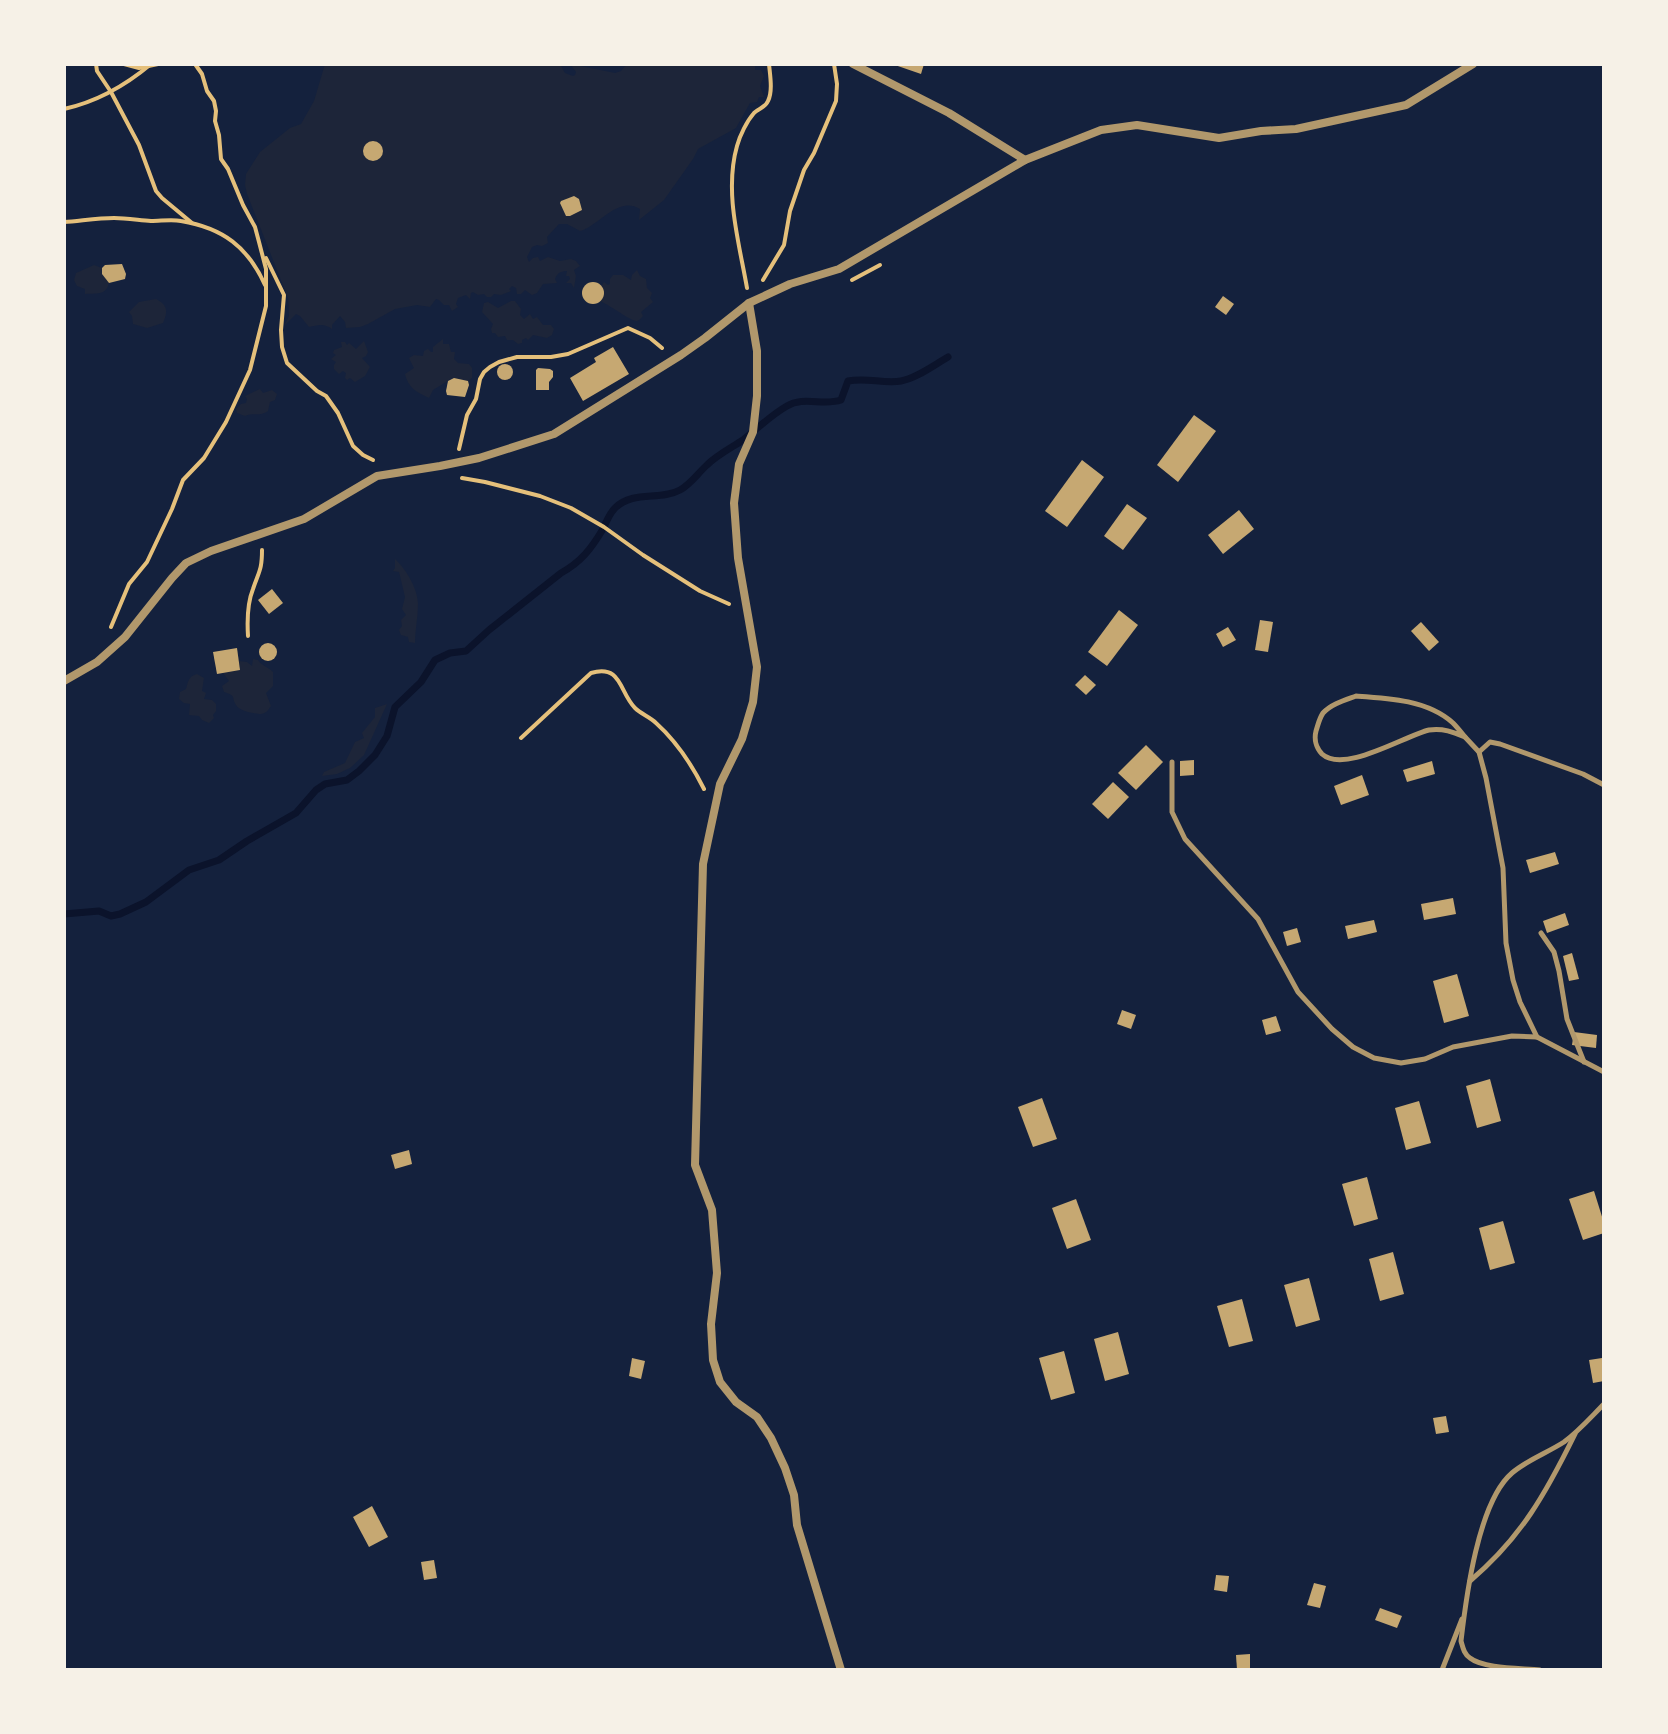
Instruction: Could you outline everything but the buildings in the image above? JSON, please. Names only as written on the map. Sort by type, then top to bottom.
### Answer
[{"type":"street","points":[[853,64],[949,113],[1025,160]]},
{"type":"street","points":[[64,681],[97,662],[125,637],[186,563],[211,551],[304,519],[377,476],[479,458],[554,434],[681,355],[749,303],[790,284],[839,269],[1025,160],[1101,130],[1137,125],[1219,138],[1296,129],[1406,105],[1473,64]]},
{"type":"street","points":[[749,303],[757,351],[757,396],[753,432],[739,464],[734,503],[738,558],[757,667],[753,702],[742,739],[720,784],[703,864],[695,1165],[712,1210],[717,1273],[711,1324],[713,1360],[720,1382],[736,1402],[757,1417],[785,1468],[794,1495],[797,1525],[841,1670]]},
{"type":"lane","points":[[1465,737],[1449,730],[1426,731],[1355,758],[1334,760],[1324,757],[1318,750],[1315,737],[1325,711],[1337,703],[1356,696],[1390,698],[1424,707],[1451,721],[1479,752],[1503,868],[1506,943],[1513,980],[1537,1037]]},
{"type":"lane","points":[[1479,752],[1490,742],[1500,744],[1583,774],[1604,785]]},
{"type":"lane","points":[[1172,762],[1172,812],[1185,839],[1258,919],[1298,992],[1353,1047],[1374,1058],[1401,1063],[1425,1059],[1453,1047],[1512,1036],[1537,1037],[1604,1072]]},
{"type":"lane","points":[[1541,933],[1554,952],[1567,1019],[1584,1063]]},
{"type":"lane","points":[[1540,1670],[1471,1660],[1464,1652],[1461,1641],[1472,1563],[1488,1512],[1503,1481],[1575,1433],[1604,1404]]},
{"type":"lane","points":[[1469,1581],[1509,1544],[1529,1517],[1544,1495],[1575,1433]]},
{"type":"lane","points":[[1442,1670],[1465,1611]]},
{"type":"path","points":[[96,64],[139,145],[156,191],[193,224]]},
{"type":"path","points":[[124,64],[158,64]]},
{"type":"path","points":[[108,633],[129,584],[147,562],[160,536],[183,480],[204,458],[226,422],[250,370],[266,306],[266,269],[255,227],[221,159],[214,101],[195,64]]},
{"type":"path","points":[[749,303],[784,245],[790,211],[804,170],[836,101],[834,64]]},
{"type":"path","points":[[749,303],[733,206],[732,172],[737,142],[756,110],[764,107],[769,100],[770,65]]},
{"type":"path","points":[[64,109],[111,92],[149,66]]},
{"type":"path","points":[[64,222],[116,218],[180,220],[193,224],[233,240],[257,266],[266,287]]},
{"type":"path","points":[[261,249],[284,295],[281,330],[287,363],[326,396],[338,413],[353,446],[372,460],[404,471]]},
{"type":"path","points":[[449,464],[458,450],[480,379],[484,372],[499,362],[517,357],[568,354],[628,328],[681,355]]},
{"type":"path","points":[[456,477],[540,496],[571,508],[700,591],[727,601],[750,625]]},
{"type":"path","points":[[248,636],[247,616],[253,588],[262,569],[260,534]]},
{"type":"path","points":[[521,738],[591,673],[601,670],[614,675],[635,708],[652,719],[673,741],[699,778],[715,809]]},
{"type":"shaded area","points":[[325,64],[560,64],[565,73],[573,76],[576,72],[570,64],[615,73],[627,64],[755,64],[755,70],[761,70],[764,76],[760,86],[764,97],[750,103],[736,128],[698,149],[664,200],[639,220],[640,209],[632,206],[616,208],[580,231],[567,224],[559,224],[547,237],[548,243],[532,247],[527,257],[529,262],[538,257],[540,261],[548,257],[576,261],[580,266],[574,270],[574,288],[571,283],[566,283],[570,279],[565,271],[557,275],[557,283],[543,284],[532,295],[525,290],[517,294],[512,286],[511,291],[491,297],[473,292],[470,299],[466,295],[458,298],[458,307],[452,311],[449,305],[436,299],[430,307],[417,305],[395,309],[360,327],[346,328],[340,316],[332,329],[324,325],[309,327],[296,314],[284,326],[289,316],[288,298],[247,194],[246,174],[260,152],[290,128],[301,124],[314,101]]},
{"type":"shaded area","points":[[94,265],[102,268],[108,287],[97,294],[85,294],[85,289],[77,286],[74,280],[76,273]]},
{"type":"shaded area","points":[[637,270],[646,279],[653,302],[641,312],[643,316],[637,321],[600,301],[604,295],[604,282],[610,284],[613,275],[623,275],[631,280]]},
{"type":"shaded area","points":[[156,299],[166,309],[163,323],[147,328],[133,324],[129,312],[139,302]]},
{"type":"shaded area","points":[[515,301],[521,309],[520,315],[524,319],[530,314],[543,325],[551,325],[554,329],[552,335],[547,338],[533,335],[518,344],[492,333],[493,324],[482,312],[484,303],[498,308]]},
{"type":"shaded area","points":[[443,339],[443,344],[449,344],[451,352],[455,352],[454,359],[458,363],[469,364],[472,368],[472,378],[468,381],[451,379],[433,390],[429,398],[411,386],[405,374],[414,368],[409,358],[423,356],[428,349],[433,352],[433,347]]},
{"type":"shaded area","points":[[364,341],[368,352],[362,358],[370,367],[365,376],[355,382],[350,378],[347,380],[346,373],[343,371],[339,374],[334,369],[336,362],[331,359],[336,355],[334,350],[342,347],[341,342],[349,343],[356,349]]},
{"type":"shaded area","points":[[260,389],[263,393],[272,390],[277,394],[275,400],[270,402],[268,411],[245,416],[237,413],[236,409],[246,403],[245,396]]},
{"type":"shaded area","points":[[395,559],[416,592],[415,643],[409,642],[408,637],[401,635],[399,630],[401,620],[406,615],[402,609],[405,597],[399,572],[393,571]]},
{"type":"shaded area","points":[[253,659],[273,672],[273,686],[266,693],[271,706],[261,714],[238,707],[222,686],[229,681],[223,673],[240,670],[239,661],[252,666]]},
{"type":"shaded area","points":[[197,674],[204,678],[204,699],[216,704],[214,718],[209,723],[199,716],[189,715],[190,704],[179,699],[189,679]]},
{"type":"shaded area","points":[[387,704],[364,755],[350,768],[322,776],[324,772],[345,763],[355,742],[364,738],[362,733],[375,717],[375,708]]},
{"type":"waterway","points":[[64,914],[99,911],[111,916],[146,902],[189,870],[219,860],[296,813],[325,784],[347,780],[375,755],[387,736],[395,707],[421,682],[435,660],[450,653],[466,651],[580,560],[603,529],[611,512],[622,503],[680,490],[715,458],[793,403],[841,400],[848,381],[901,381],[948,357]]}]
